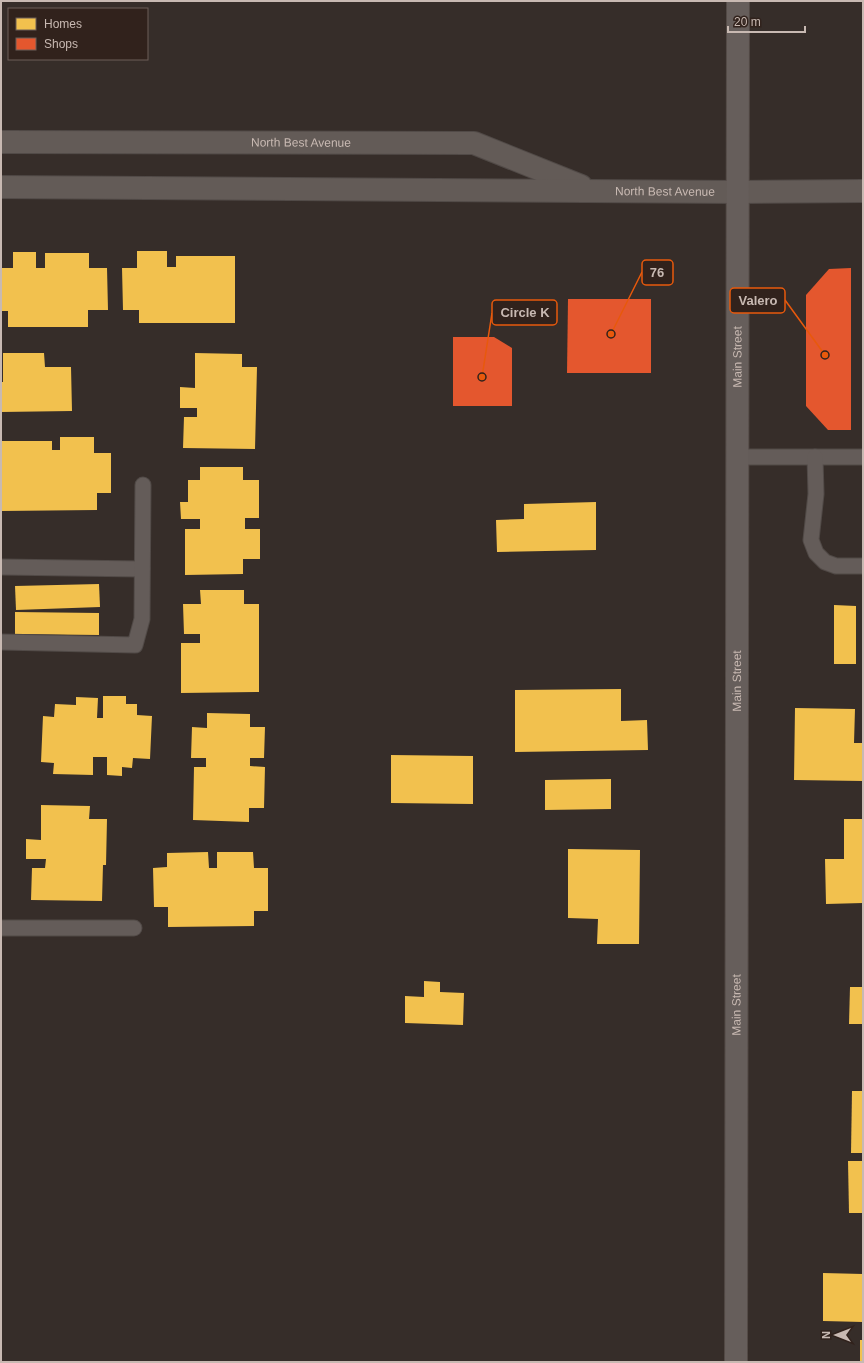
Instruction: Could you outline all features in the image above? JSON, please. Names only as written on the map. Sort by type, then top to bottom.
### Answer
[{"type":"main road","name":"Main Street","points":[[736,1362],[738,1]]},
{"type":"street","name":"North Best Avenue","points":[[1,142],[474,143],[591,190]]},
{"type":"street","name":"North Best Avenue","points":[[1,186],[738,192],[863,190]]},
{"type":"lane","points":[[738,457],[863,457]]},
{"type":"lane","points":[[815,457],[816,494],[811,540],[816,553],[825,562],[836,566],[863,566]]},
{"type":"lane","points":[[1,642],[135,645],[142,619],[142,485]]},
{"type":"lane","points":[[1,567],[142,569]]},
{"type":"lane","points":[[1,928],[134,928]]},
{"type":"building: Homes","points":[[137,251],[167,251],[167,267],[176,267],[176,256],[235,256],[235,323],[139,323],[139,310],[123,310],[122,268],[137,268]]},
{"type":"building: Homes","points":[[13,252],[36,252],[36,268],[45,268],[45,253],[89,253],[89,268],[107,268],[108,310],[88,310],[88,327],[8,327],[8,311],[1,311],[1,268],[13,268]]},
{"type":"building: Homes","points":[[3,353],[44,353],[45,367],[71,367],[72,411],[1,412]]},
{"type":"building: Homes","points":[[195,353],[242,354],[242,367],[257,367],[255,449],[183,448],[184,417],[197,417],[197,408],[180,408],[180,387],[195,388]]},
{"type":"building: Homes","points":[[60,437],[94,437],[94,453],[111,453],[111,493],[97,493],[97,510],[1,511],[1,441],[52,441],[52,450],[60,450]]},
{"type":"building: Homes","points":[[200,467],[243,467],[243,480],[259,480],[259,518],[245,518],[245,529],[260,529],[260,559],[243,559],[243,574],[185,575],[185,529],[200,529],[200,519],[181,519],[180,502],[188,502],[188,480],[200,480]]},
{"type":"building: Homes","points":[[596,502],[596,550],[497,552],[496,520],[524,519],[524,504]]},
{"type":"building: Homes","points":[[99,584],[100,607],[16,610],[15,586]]},
{"type":"building: Homes","points":[[200,590],[244,590],[244,604],[259,604],[259,692],[181,693],[181,643],[200,643],[200,634],[184,634],[183,604],[201,604]]},
{"type":"building: Homes","points":[[834,605],[856,606],[856,664],[834,664]]},
{"type":"building: Homes","points":[[15,612],[99,613],[99,635],[15,634]]},
{"type":"building: Homes","points":[[621,689],[621,721],[647,720],[648,750],[515,752],[515,690]]},
{"type":"building: Homes","points":[[103,696],[126,696],[126,704],[137,704],[137,715],[152,716],[150,759],[133,758],[132,768],[122,767],[122,776],[107,775],[107,757],[93,757],[93,775],[53,774],[54,763],[41,762],[43,716],[54,717],[55,704],[76,705],[76,697],[98,698],[97,718],[103,718]]},
{"type":"building: Homes","points":[[795,708],[855,709],[854,743],[863,743],[863,781],[794,780]]},
{"type":"building: Homes","points":[[207,713],[250,714],[250,727],[265,727],[264,758],[250,758],[250,766],[265,767],[264,808],[249,808],[249,822],[193,820],[194,767],[206,767],[206,758],[191,758],[192,727],[207,728]]},
{"type":"building: Homes","points":[[391,755],[473,756],[473,804],[391,803]]},
{"type":"building: Homes","points":[[611,779],[611,809],[545,810],[545,780]]},
{"type":"building: Homes","points":[[41,805],[90,806],[89,819],[107,819],[106,865],[103,865],[102,901],[31,900],[32,868],[45,868],[46,859],[26,859],[26,839],[41,840]]},
{"type":"building: Homes","points":[[844,819],[863,819],[863,903],[826,904],[825,859],[844,859]]},
{"type":"building: Homes","points":[[568,849],[640,850],[639,944],[597,944],[598,919],[568,918]]},
{"type":"building: Homes","points":[[208,852],[209,868],[217,868],[217,852],[253,852],[254,868],[268,868],[268,911],[254,911],[254,926],[168,927],[168,907],[154,907],[153,868],[167,867],[167,853]]},
{"type":"building: Homes","points":[[424,981],[440,982],[440,992],[464,993],[463,1025],[405,1023],[405,996],[424,997]]},
{"type":"building: Homes","points":[[850,987],[863,987],[863,1024],[849,1024]]},
{"type":"building: Homes","points":[[852,1091],[863,1091],[863,1153],[851,1153]]},
{"type":"building: Homes","points":[[848,1161],[863,1161],[863,1213],[849,1213]]},
{"type":"building: Homes","points":[[823,1273],[863,1274],[863,1322],[823,1321]]},
{"type":"building: Homes","points":[[860,1340],[863,1340],[863,1362],[860,1362]]},
{"type":"building: Shops","points":[[851,268],[851,430],[828,430],[806,406],[806,295],[829,269]]},
{"type":"building: Shops","points":[[568,299],[651,299],[651,373],[567,373]]},
{"type":"building: Shops","points":[[453,337],[494,337],[512,348],[512,406],[453,406]]},
{"type":"place","name":"76","points":[[611,334]]},
{"type":"place","name":"Valero","points":[[825,355]]},
{"type":"place","name":"Circle K","points":[[482,377]]}]
